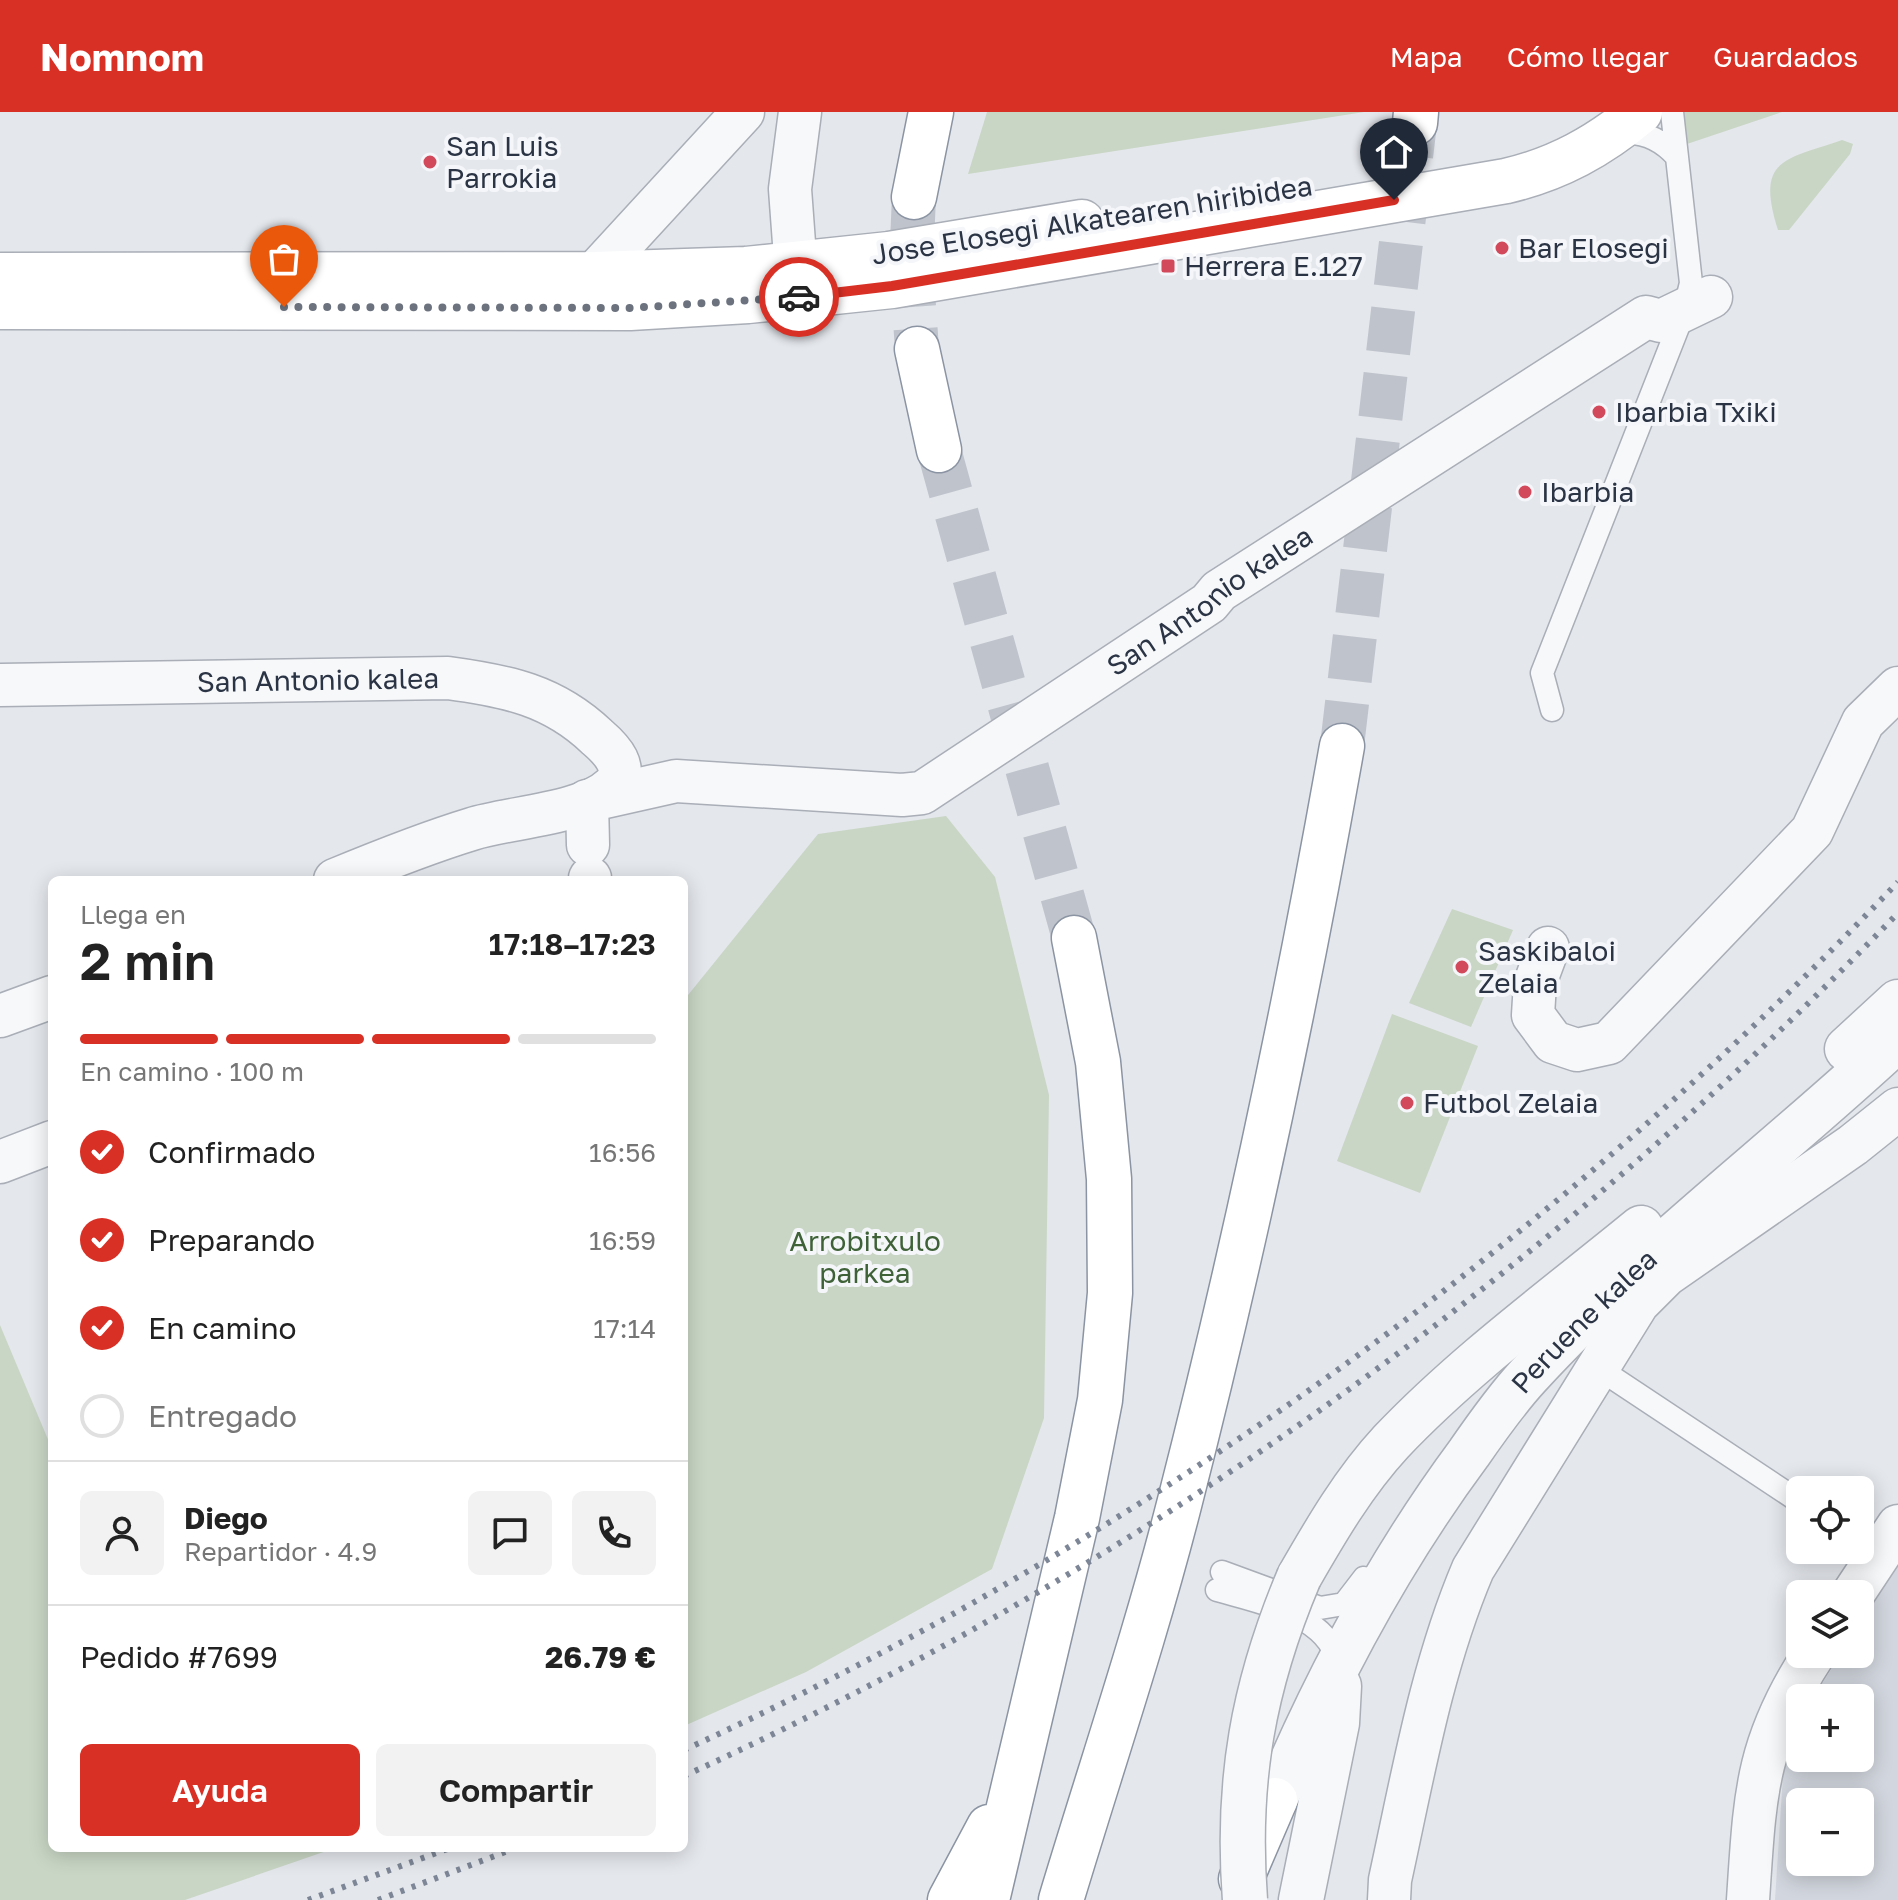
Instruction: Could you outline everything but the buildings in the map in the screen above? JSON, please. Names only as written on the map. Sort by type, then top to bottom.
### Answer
[{"type":"main road","points":[[914,197],[931,112]]},
{"type":"main road","name":"Jose Elosegi Alkatearen hiribidea","points":[[0,275],[594,274],[892,286],[1506,181],[1563,163],[1616,120]]},
{"type":"main road","name":"Jose Elosegi Alkatearen hiribidea","points":[[0,307],[630,308],[797,281]]},
{"type":"main road","points":[[917,349],[939,450]]},
{"type":"main road","points":[[1061,1900],[1179,1505],[1252,1210],[1312,915],[1342,746]]},
{"type":"main road","points":[[987,1900],[1077,1518],[1100,1400],[1110,1293],[1109,1179],[1098,1062],[1074,938]]},
{"type":"main road","points":[[950,1900],[1017,1775]]},
{"type":"main road","points":[[1232,1900],[1275,1800]]},
{"type":"street","points":[[594,274],[743,112]]},
{"type":"street","points":[[797,281],[790,189],[800,112]]},
{"type":"street","name":"San Antonio kalea","points":[[0,685],[448,678],[511,686],[574,714],[618,763],[676,781],[902,795],[922,793],[1209,603],[1219,591],[1646,317],[1661,321],[1698,304]]},
{"type":"street","points":[[1548,948],[1535,983],[1533,1015],[1553,1042],[1577,1050],[1609,1043],[1812,831],[1863,722],[1898,688]]},
{"type":"street","points":[[589,868],[587,801],[613,786],[618,763]]},
{"type":"street","name":"San Antonio kalea","points":[[346,876],[475,828],[676,781]]},
{"type":"street","points":[[0,1016],[48,998]]},
{"type":"street","name":"Peruene kalea","points":[[1245,1900],[1241,1815],[1248,1745],[1259,1684],[1299,1577],[1362,1477],[1415,1418],[1673,1201],[1898,1002]]},
{"type":"street","name":"Peruene kalea","points":[[1275,1800],[1338,1662],[1381,1585],[1451,1477],[1525,1379],[1588,1313],[1898,1039]]},
{"type":"street","points":[[1389,1900],[1390,1880],[1435,1678],[1454,1613],[1473,1569],[1638,1303],[1666,1275],[1853,1145],[1898,1109]]},
{"type":"street","points":[[0,1162],[48,1144]]},
{"type":"street","points":[[1860,1580],[1879,1541]]},
{"type":"street","name":"Peruene kalea","points":[[1301,1900],[1337,1723],[1338,1662]]},
{"type":"street","points":[[1748,1900],[1756,1787],[1768,1739],[1788,1694],[1805,1668]]},
{"type":"lane","points":[[1552,710],[1542,673],[1698,304],[1691,283],[1672,112]]},
{"type":"lane","points":[[1616,120],[1623,133],[1648,136],[1659,141],[1677,157]]},
{"type":"lane","points":[[1598,1368],[1786,1493]]},
{"type":"lane","points":[[1338,1662],[1334,1646],[1314,1625],[1219,1581],[1320,1608],[1344,1604],[1354,1596],[1415,1497],[1451,1477]]},
{"type":"shaded area","points":[[1898,1561],[1898,1900],[1775,1900],[1786,1742],[1786,1772],[1874,1772],[1874,1684],[1822,1684],[1832,1668],[1874,1668],[1874,1600]]},
{"type":"green space","points":[[987,112],[1364,112],[968,174]]},
{"type":"green space","points":[[1684,112],[1782,112],[1687,144]]},
{"type":"green space","points":[[1842,140],[1853,144],[1850,154],[1789,230],[1778,230],[1770,188],[1773,175],[1791,158]]},
{"type":"green space","name":"Arrobitxulo parkea","points":[[946,816],[995,877],[1049,1095],[1044,1418],[992,1569],[806,1672],[688,1724],[688,995],[818,834]]},
{"type":"green space","name":"Saskibaloi Zelaia","points":[[1452,909],[1513,930],[1471,1027],[1409,1003]]},
{"type":"green space","name":"Futbol Zelaia","points":[[1392,1014],[1478,1046],[1420,1193],[1337,1161]]},
{"type":"green space","points":[[0,1325],[48,1439],[48,1852],[323,1852],[185,1900],[0,1900]]},
{"type":"tunnel","points":[[1342,746],[1415,123]]},
{"type":"tunnel","points":[[914,197],[911,264],[917,349]]},
{"type":"tunnel","points":[[939,450],[1074,938]]},
{"type":"railway","points":[[688,1748],[853,1668],[1017,1578],[1177,1479],[1332,1374],[1482,1261],[1627,1141],[1765,1015],[1898,882]]},
{"type":"railway","points":[[688,1774],[853,1694],[1017,1604],[1177,1507],[1332,1402],[1481,1290],[1626,1171],[1765,1045],[1898,913]]},
{"type":"railway","points":[[308,1900],[439,1852]]},
{"type":"railway","points":[[378,1900],[505,1852]]},
{"type":"way so far","points":[[284,307],[630,308],[799,297]]},
{"type":"place","name":"San Luis Parrokia","points":[[430,162]]},
{"type":"place","name":"Bar Elosegi","points":[[1502,248]]},
{"type":"place","name":"Herrera E.127","points":[[1168,266]]},
{"type":"place","name":"Ibarbia Txiki","points":[[1599,412]]},
{"type":"place","name":"Ibarbia","points":[[1525,492]]},
{"type":"place","name":"Saskibaloi Zelaia","points":[[1462,967]]},
{"type":"place","name":"Futbol Zelaia","points":[[1407,1103]]},
{"type":"route","points":[[799,297],[892,286],[1394,200]]}]
